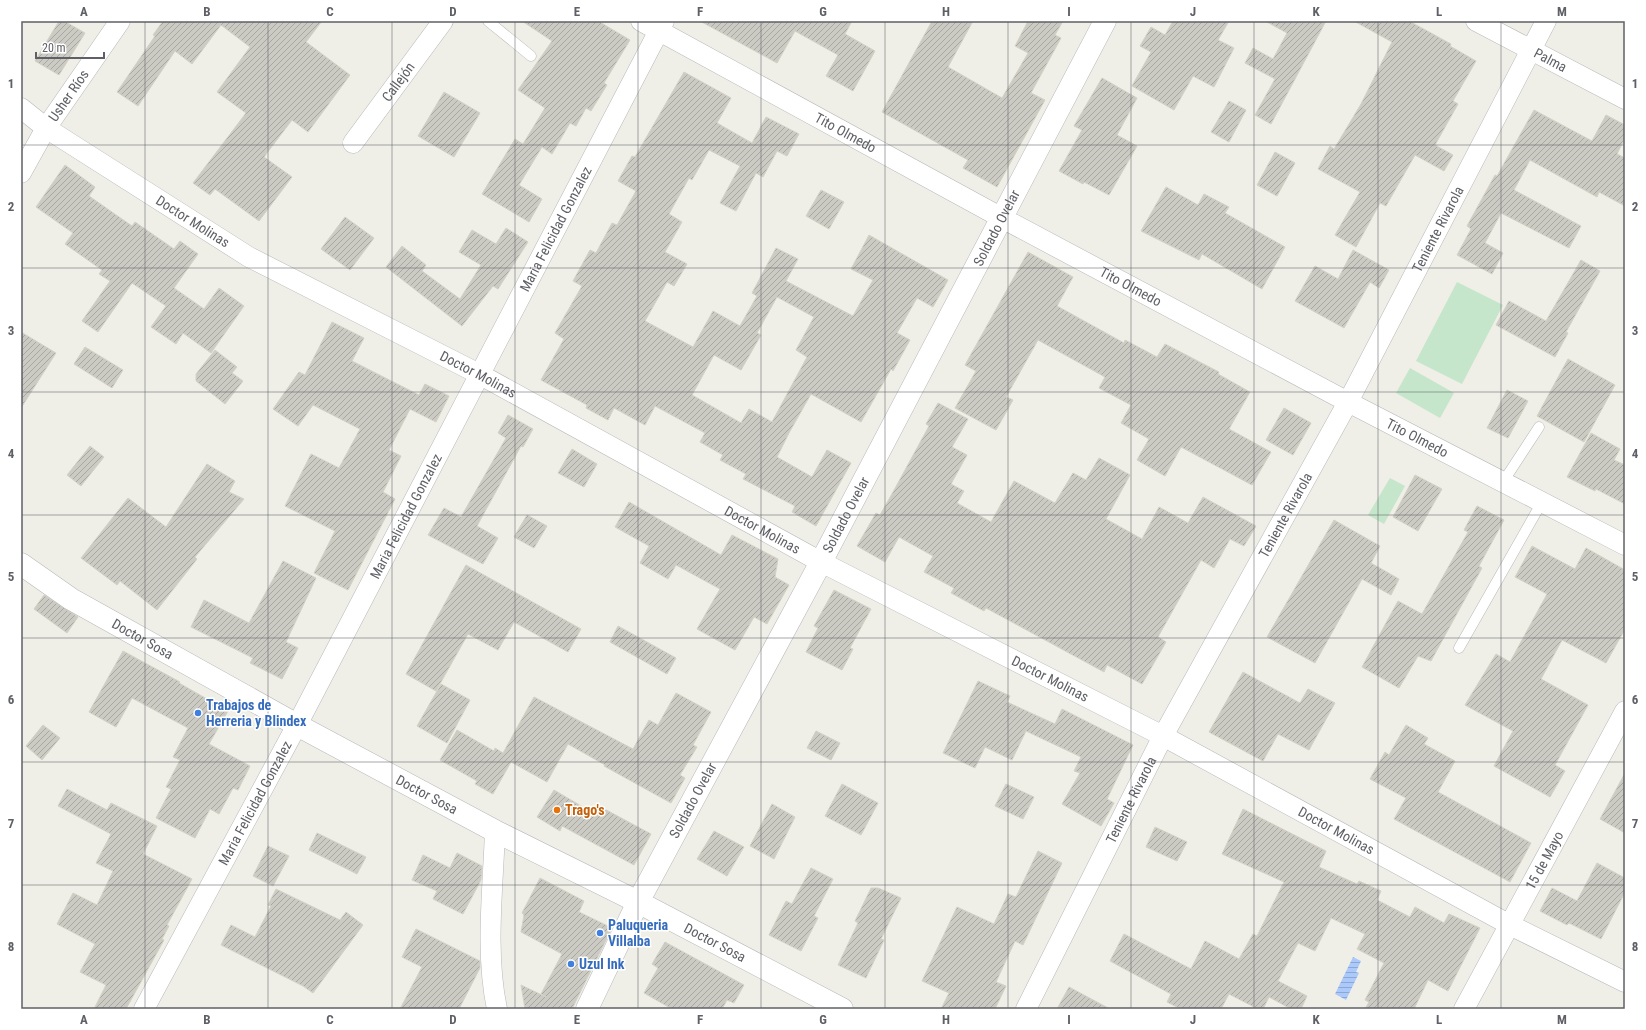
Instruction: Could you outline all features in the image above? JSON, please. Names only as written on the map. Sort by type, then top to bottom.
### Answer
[{"type":"main road","name":"Soldado Ovelar","points":[[587,1009],[638,902],[821,562],[1104,21]]},
{"type":"main road","name":"Doctor Sosa","points":[[21,564],[72,599],[297,725],[495,831],[638,902],[842,1009]]},
{"type":"street","name":"Usher Ríos","points":[[21,172],[46,128],[120,21]]},
{"type":"street","name":"Callejón","points":[[353,143],[443,21]]},
{"type":"street","name":"Tito Olmedo","points":[[641,21],[661,26],[1002,218],[1348,402],[1625,545]]},
{"type":"street","name":"Palma","points":[[1476,21],[1625,99]]},
{"type":"street","name":"Teniente Rivarola","points":[[1026,1009],[1163,736],[1348,402],[1546,21]]},
{"type":"street","name":"Maria Felicidad Gonzalez","points":[[144,1009],[297,725],[661,26]]},
{"type":"street","name":"Doctor Molinas","points":[[21,108],[46,128],[249,257],[479,374],[821,562],[1163,736],[1510,925],[1625,982]]},
{"type":"street","name":"15 de Mayo","points":[[1464,1009],[1625,711]]},
{"type":"street","points":[[495,831],[492,940],[494,996],[497,1009]]},
{"type":"lane","points":[[488,21],[531,56]]},
{"type":"lane","points":[[1503,482],[1539,427]]},
{"type":"lane","points":[[1459,648],[1542,502]]},
{"type":"green space","points":[[1457,282],[1503,305],[1462,384],[1416,361]]},
{"type":"green space","points":[[1410,368],[1454,393],[1440,418],[1396,393]]},
{"type":"green space","points":[[1390,478],[1405,486],[1384,524],[1368,515]]},
{"type":"water","points":[[1353,957],[1361,961],[1356,972],[1359,973],[1346,1000],[1335,994]]},
{"type":"building","points":[[59,21],[64,21],[85,33],[59,75],[35,61]]},
{"type":"building","points":[[163,21],[322,21],[306,42],[350,75],[308,132],[292,120],[264,157],[292,177],[259,221],[215,189],[210,195],[193,183],[246,113],[217,92],[250,47],[221,25],[192,64],[175,51],[138,106],[117,92],[155,36],[153,35]]},
{"type":"building","points":[[522,21],[598,21],[630,40],[604,83],[607,85],[591,111],[586,108],[576,126],[570,123],[552,154],[542,147],[519,185],[542,199],[529,222],[482,194],[515,139],[523,144],[545,108],[518,90],[552,41]]},
{"type":"building","points":[[700,21],[852,21],[845,34],[875,51],[853,91],[826,76],[838,55],[795,31],[777,63]]},
{"type":"building","points":[[932,21],[973,21],[948,67],[1002,98],[1028,53],[1015,46],[1028,21],[1063,21],[1055,35],[1061,38],[1031,93],[1045,100],[997,187],[963,168],[968,160],[882,112]]},
{"type":"building","points":[[1173,21],[1229,21],[1218,40],[1234,48],[1214,87],[1193,76],[1174,110],[1132,86],[1151,52],[1140,46],[1151,27],[1165,35]]},
{"type":"building","points":[[1265,21],[1326,21],[1271,124],[1255,115],[1275,79],[1245,63],[1253,48],[1273,59],[1287,33]]},
{"type":"building","points":[[1354,21],[1409,21],[1451,44],[1450,46],[1476,61],[1453,101],[1458,104],[1435,145],[1453,155],[1444,171],[1415,155],[1386,206],[1380,203],[1356,247],[1335,235],[1360,192],[1318,169],[1330,146],[1334,149],[1361,104],[1392,42]]},
{"type":"building","points":[[684,72],[731,98],[717,123],[752,143],[766,117],[799,134],[787,156],[777,151],[763,177],[756,173],[736,211],[720,203],[740,166],[709,150],[692,180],[689,178],[669,214],[682,222],[665,252],[687,264],[674,286],[667,282],[645,321],[693,347],[713,311],[740,326],[757,296],[752,293],[776,248],[798,259],[786,281],[853,316],[873,280],[851,269],[869,235],[948,280],[933,307],[917,298],[897,333],[910,340],[893,371],[891,369],[861,422],[811,394],[789,433],[777,457],[812,477],[827,450],[851,463],[816,526],[792,512],[795,506],[743,479],[746,474],[720,460],[723,455],[700,442],[705,433],[655,406],[645,425],[614,408],[608,420],[586,408],[587,405],[541,380],[564,339],[555,333],[582,286],[573,281],[590,250],[596,253],[612,223],[617,225],[636,191],[618,181],[632,156],[635,157]],"holes":[[[777,297],[814,317],[796,350],[807,357],[772,422],[749,409],[741,423],[692,395],[714,355],[741,370],[761,335],[757,333]]]},
{"type":"building","points":[[1102,78],[1137,98],[1117,135],[1137,146],[1109,195],[1084,182],[1083,184],[1059,171],[1082,130],[1074,126]]},
{"type":"building","points":[[444,92],[480,113],[454,157],[418,136]]},
{"type":"building","points":[[1229,101],[1246,110],[1229,142],[1211,132]]},
{"type":"building","points":[[1534,110],[1592,141],[1606,115],[1625,125],[1625,138],[1617,154],[1625,158],[1625,206],[1599,192],[1597,197],[1530,160],[1514,190],[1581,226],[1569,248],[1501,213],[1485,243],[1503,253],[1492,274],[1457,255],[1471,229],[1467,226],[1495,175],[1497,176]]},
{"type":"building","points":[[1275,152],[1295,163],[1277,196],[1257,185]]},
{"type":"building","points":[[65,165],[95,187],[89,196],[132,226],[135,222],[174,249],[180,241],[198,254],[174,288],[204,309],[219,288],[244,306],[211,353],[183,333],[176,344],[151,327],[166,306],[132,283],[98,332],[82,321],[110,281],[99,274],[102,270],[65,244],[73,233],[36,207]]},
{"type":"building","points":[[1166,187],[1198,205],[1204,194],[1229,207],[1225,213],[1285,247],[1262,289],[1202,254],[1199,260],[1141,231]]},
{"type":"building","points":[[821,190],[844,202],[829,229],[806,216]]},
{"type":"building","points":[[345,217],[374,238],[350,270],[321,249]]},
{"type":"building","points":[[506,228],[528,242],[498,289],[493,286],[462,326],[386,267],[402,246],[426,265],[422,271],[460,299],[481,265],[459,252],[472,230],[496,244]]},
{"type":"building","points":[[1353,250],[1389,270],[1379,288],[1370,282],[1344,328],[1295,301],[1315,266],[1338,279]]},
{"type":"building","points":[[1028,252],[1073,277],[1057,306],[1124,343],[1125,340],[1157,357],[1165,344],[1219,372],[1218,374],[1250,392],[1229,429],[1271,452],[1252,485],[1181,447],[1165,476],[1137,460],[1149,439],[1121,423],[1131,405],[1099,388],[1105,377],[1038,340],[1006,397],[1013,400],[996,430],[955,408],[976,371],[965,365]]},
{"type":"building","points":[[1581,260],[1600,271],[1566,332],[1568,333],[1555,357],[1496,325],[1509,301],[1546,321]]},
{"type":"building","points":[[332,322],[364,338],[352,361],[419,395],[425,384],[449,396],[436,422],[410,409],[389,450],[401,456],[383,492],[395,499],[348,590],[314,573],[335,531],[285,506],[311,454],[339,468],[360,429],[313,405],[298,426],[273,409],[299,372],[305,375]]},
{"type":"building","points":[[21,332],[56,353],[21,408]]},
{"type":"building","points":[[85,347],[123,370],[112,388],[74,364]]},
{"type":"building","points":[[215,350],[237,367],[232,373],[243,381],[225,404],[196,381],[196,374]]},
{"type":"building","points":[[1568,359],[1615,385],[1584,442],[1537,416]]},
{"type":"building","points":[[1507,390],[1528,401],[1508,438],[1487,428]]},
{"type":"building","points":[[938,403],[968,419],[952,447],[967,455],[951,484],[964,491],[957,503],[991,522],[1014,481],[1055,503],[1073,473],[1086,480],[1099,458],[1130,475],[1106,519],[1142,539],[1159,507],[1188,523],[1203,497],[1256,526],[1244,546],[1230,539],[1214,568],[1201,560],[1158,637],[1166,642],[1142,684],[1107,665],[1104,672],[986,608],[984,611],[951,593],[954,588],[924,572],[933,556],[899,537],[885,562],[857,546],[876,513],[880,515],[929,426],[926,424]]},
{"type":"building","points":[[1284,408],[1311,423],[1293,455],[1266,440]]},
{"type":"building","points":[[508,415],[533,429],[523,447],[521,446],[477,526],[498,538],[483,564],[428,535],[444,508],[461,517],[506,438],[498,433]]},
{"type":"building","points":[[1591,433],[1620,449],[1614,460],[1625,465],[1625,504],[1596,489],[1595,491],[1567,477]]},
{"type":"building","points":[[90,446],[104,457],[81,486],[67,475]]},
{"type":"building","points":[[572,449],[597,464],[584,487],[558,473]]},
{"type":"building","points":[[207,464],[235,481],[229,492],[244,499],[195,557],[197,559],[157,610],[120,581],[117,585],[81,558],[128,498],[166,527]]},
{"type":"building","points":[[1415,475],[1442,489],[1418,531],[1393,517]]},
{"type":"building","points":[[629,502],[721,555],[732,535],[778,559],[775,577],[789,585],[767,624],[754,617],[735,650],[697,629],[720,589],[676,565],[668,579],[640,563],[649,546],[615,527]]},
{"type":"building","points":[[1477,506],[1504,520],[1479,566],[1482,568],[1431,661],[1418,656],[1399,688],[1362,667],[1398,601],[1422,614],[1468,532],[1464,530]]},
{"type":"building","points":[[527,515],[547,526],[534,548],[514,537]]},
{"type":"building","points":[[1334,520],[1380,546],[1371,563],[1399,579],[1391,595],[1362,579],[1315,663],[1267,637]]},
{"type":"building","points":[[1532,546],[1575,569],[1586,548],[1625,570],[1625,629],[1606,663],[1562,640],[1541,679],[1588,705],[1555,765],[1565,771],[1550,797],[1494,766],[1513,731],[1465,705],[1496,654],[1510,662],[1547,594],[1515,577]]},
{"type":"building","points":[[283,561],[316,578],[286,642],[298,648],[282,679],[250,663],[253,658],[191,627],[204,600],[249,623]]},
{"type":"building","points":[[466,565],[581,629],[568,652],[514,622],[498,650],[468,634],[436,691],[406,674]]},
{"type":"building","points":[[834,590],[871,609],[850,648],[853,649],[842,670],[806,652],[818,628],[814,626]]},
{"type":"building","points":[[44,595],[78,617],[67,633],[34,609]]},
{"type":"building","points":[[618,626],[676,658],[667,674],[610,642]]},
{"type":"building","points":[[123,651],[180,682],[179,683],[228,711],[209,744],[250,766],[238,790],[233,788],[219,814],[210,809],[195,838],[156,818],[171,789],[166,787],[180,760],[173,757],[188,728],[132,698],[116,727],[89,712]]},
{"type":"building","points":[[1243,672],[1300,703],[1308,689],[1335,703],[1309,750],[1278,734],[1263,761],[1209,732]]},
{"type":"building","points":[[978,681],[1010,696],[1007,702],[1055,724],[1062,709],[1133,745],[1107,799],[1114,803],[1101,826],[1062,804],[1080,773],[1074,771],[1081,757],[1026,731],[1012,760],[985,747],[975,768],[943,753]]},
{"type":"building","points":[[441,684],[470,700],[447,743],[417,726]]},
{"type":"building","points":[[676,693],[711,712],[693,745],[697,747],[680,775],[685,778],[671,803],[568,744],[547,782],[511,762],[493,794],[475,784],[477,781],[440,760],[457,730],[494,751],[495,748],[503,753],[534,697],[633,749],[649,720],[658,725]]},
{"type":"building","points":[[43,725],[60,738],[42,760],[26,746]]},
{"type":"building","points":[[1406,725],[1428,738],[1424,744],[1455,761],[1438,792],[1531,843],[1510,882],[1394,819],[1406,798],[1370,779],[1385,752],[1389,755]]},
{"type":"building","points":[[816,731],[840,743],[831,760],[807,748]]},
{"type":"building","points":[[1625,773],[1625,833],[1600,819]]},
{"type":"building","points":[[842,784],[878,803],[861,835],[825,816]]},
{"type":"building","points":[[1006,784],[1034,797],[1023,819],[995,806]]},
{"type":"building","points":[[67,789],[107,810],[111,803],[157,826],[143,854],[192,879],[167,925],[169,926],[162,939],[164,940],[126,1009],[94,1009],[106,985],[80,972],[95,944],[57,924],[73,893],[97,905],[113,871],[96,863],[111,834],[58,806]]},
{"type":"building","points":[[554,790],[593,813],[597,805],[651,834],[634,865],[562,826],[560,831],[537,817]]},
{"type":"building","points":[[772,804],[795,817],[774,859],[750,846]]},
{"type":"building","points":[[1243,809],[1326,851],[1319,867],[1357,884],[1359,881],[1381,891],[1377,900],[1410,917],[1415,907],[1444,923],[1449,914],[1480,928],[1448,991],[1428,980],[1414,1009],[1365,1009],[1369,1002],[1365,1000],[1384,963],[1357,949],[1365,934],[1331,918],[1315,951],[1298,943],[1278,981],[1307,996],[1301,1009],[1291,1009],[1269,997],[1263,1009],[1258,1009],[1229,994],[1221,1009],[1181,1009],[1167,1002],[1171,994],[1110,961],[1124,934],[1191,969],[1205,941],[1239,959],[1253,934],[1257,936],[1284,882],[1222,854]]},
{"type":"building","points":[[1155,827],[1187,842],[1177,861],[1146,847]]},
{"type":"building","points":[[714,831],[744,847],[727,876],[697,859]]},
{"type":"building","points":[[317,833],[366,857],[357,874],[309,850]]},
{"type":"building","points":[[268,846],[289,856],[273,886],[253,876]]},
{"type":"building","points":[[1038,851],[1062,863],[1023,945],[1015,941],[996,982],[1006,986],[995,1009],[941,1009],[949,993],[922,981],[957,907],[994,924],[1008,894],[1016,897]]},
{"type":"building","points":[[457,853],[482,866],[481,880],[463,914],[433,899],[437,891],[412,880],[423,855],[450,868]]},
{"type":"building","points":[[1597,863],[1625,878],[1625,892],[1601,939],[1569,923],[1567,925],[1540,911],[1552,888],[1577,901]]},
{"type":"building","points":[[811,868],[833,879],[814,916],[818,918],[801,951],[769,935],[786,901],[792,904]]},
{"type":"building","points":[[540,878],[584,901],[579,912],[612,928],[572,1009],[525,1009],[521,985],[546,997],[541,994],[562,954],[521,932],[524,915],[522,913]]},
{"type":"building","points":[[871,888],[878,888],[901,898],[881,939],[884,940],[866,978],[838,965],[858,923],[855,921]]},
{"type":"building","points":[[276,889],[340,920],[346,912],[363,925],[313,993],[303,986],[221,945],[231,925],[255,937],[271,906],[268,905]]},
{"type":"building","points":[[416,929],[480,961],[480,968],[459,1009],[400,1009],[422,967],[402,957]]},
{"type":"building","points":[[665,942],[744,985],[734,1003],[727,1000],[722,1009],[672,1009],[644,993],[658,968],[652,964]]},
{"type":"building","points":[[1069,987],[1110,1009],[1057,1009]]},
{"type":"place","name":"Trabajos de Herreria y Blindex","points":[[198,713]]},
{"type":"place","name":"Trago's","points":[[557,810]]},
{"type":"place","name":"Paluqueria Villalba","points":[[600,933]]},
{"type":"place","name":"Uzul Ink","points":[[571,964]]}]
